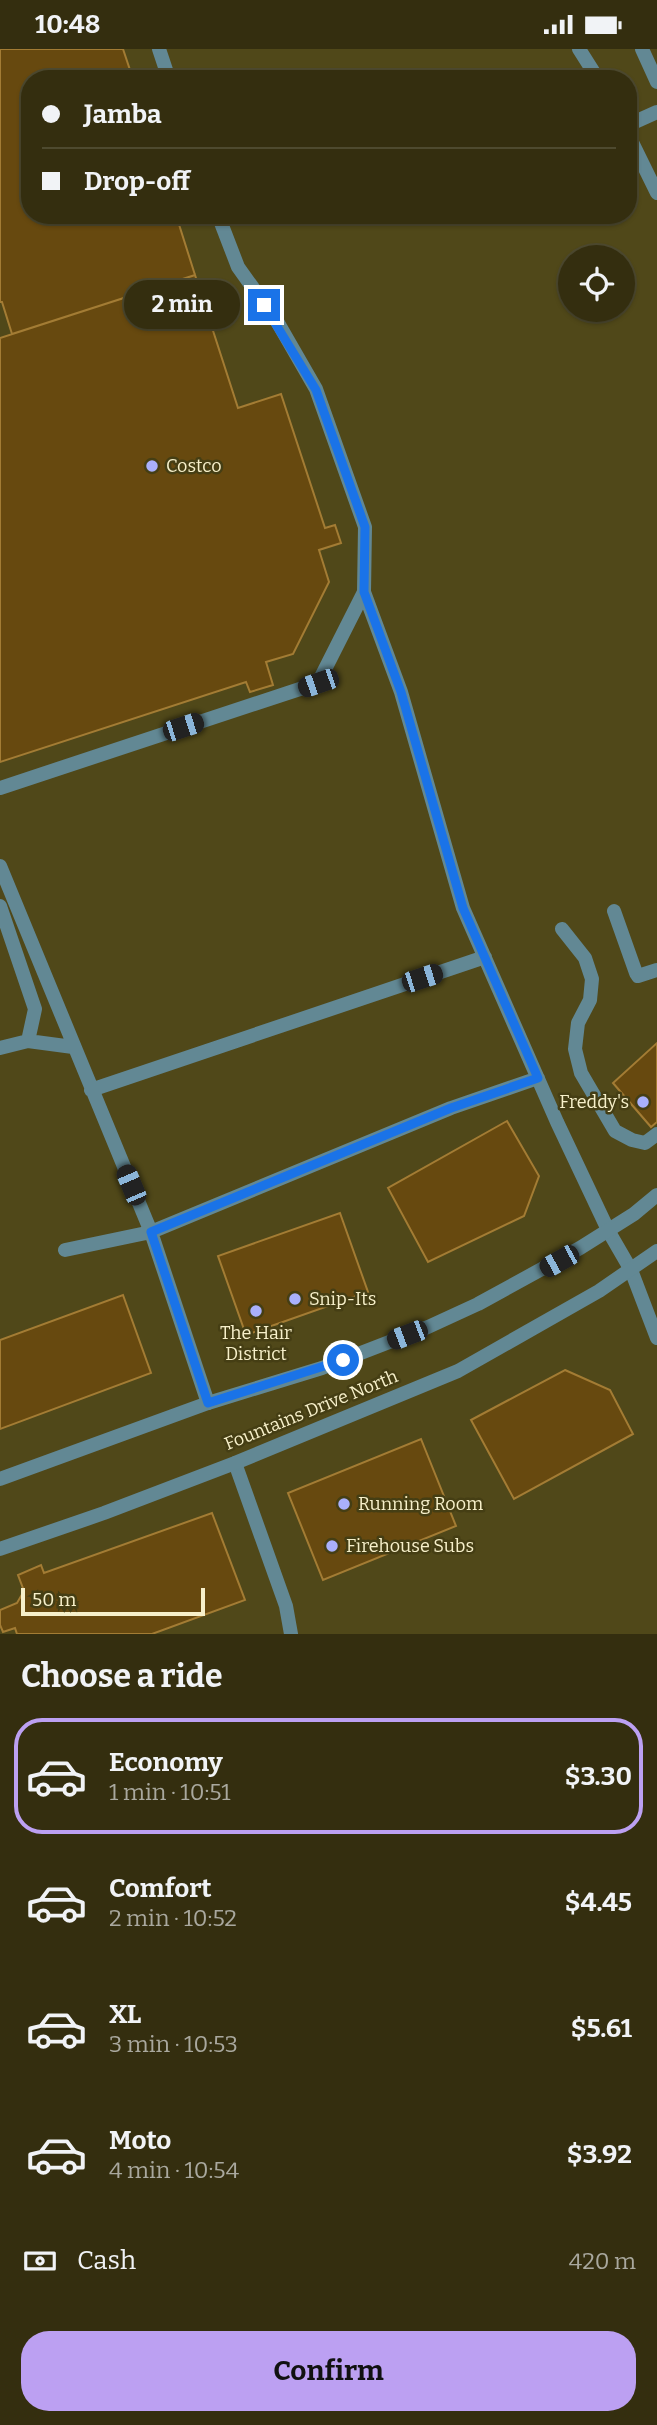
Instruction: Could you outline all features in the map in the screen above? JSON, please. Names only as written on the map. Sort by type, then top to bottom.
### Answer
[{"type":"street","points":[[159,49],[166,70]]},
{"type":"street","points":[[579,49],[592,70]]},
{"type":"street","points":[[642,49],[657,82]]},
{"type":"street","points":[[637,121],[657,112]]},
{"type":"street","points":[[637,152],[657,193]]},
{"type":"street","points":[[221,224],[238,267],[278,324],[316,390],[365,527],[364,592],[401,692],[463,908],[609,1232],[631,1270],[657,1338]]},
{"type":"street","points":[[0,788],[318,683],[364,592]]},
{"type":"street","points":[[0,866],[151,1232],[208,1403]]},
{"type":"street","points":[[0,906],[35,1009],[27,1041]]},
{"type":"street","points":[[614,911],[638,976],[657,970]]},
{"type":"street","points":[[562,929],[584,958],[592,979],[590,1000],[578,1023],[575,1049],[581,1073],[615,1131],[645,1143],[657,1134]]},
{"type":"street","points":[[91,1090],[485,957]]},
{"type":"street","points":[[0,1048],[27,1041],[73,1047]]},
{"type":"street","points":[[65,1250],[151,1232],[451,1108],[538,1078]]},
{"type":"street","name":"Fountains Drive North","points":[[0,1479],[208,1403],[322,1368],[428,1327],[513,1285],[609,1232],[657,1195]]},
{"type":"street","name":"Fountains Drive North","points":[[0,1549],[235,1463],[458,1371],[598,1292],[657,1251]]},
{"type":"street","points":[[235,1463],[286,1606],[291,1634]]},
{"type":"shaded area","points":[[0,49],[657,49],[657,1634],[0,1634]]},
{"type":"building","points":[[0,49],[123,49],[130,70],[21,70],[21,224],[179,224],[195,275],[12,334],[0,302]]},
{"type":"building","name":"Costco","points":[[195,275],[238,408],[281,394],[325,528],[335,525],[341,543],[319,550],[329,582],[293,654],[266,662],[273,685],[250,692],[246,682],[0,762],[0,338]]},
{"type":"building","name":"Freddy's","points":[[657,1043],[657,1122],[651,1127],[613,1083]]},
{"type":"building","points":[[507,1121],[539,1176],[524,1216],[428,1262],[388,1188]]},
{"type":"building","points":[[340,1213],[368,1292],[246,1335],[218,1256]]},
{"type":"building","points":[[123,1295],[151,1373],[0,1429],[0,1340]]},
{"type":"building","points":[[565,1370],[610,1390],[633,1434],[514,1499],[471,1420]]},
{"type":"building","points":[[421,1439],[456,1526],[323,1580],[288,1493]]},
{"type":"building","points":[[212,1513],[245,1600],[152,1634],[17,1634],[15,1628],[3,1632],[0,1610],[17,1603],[24,1591],[18,1575],[41,1565],[44,1573]]},
{"type":"place","name":"Costco","points":[[152,466]]},
{"type":"place","name":"Freddy's","points":[[643,1102]]},
{"type":"place","name":"Snip-Its","points":[[295,1299]]},
{"type":"place","name":"The Hair District","points":[[256,1311]]},
{"type":"place","name":"Running Room","points":[[344,1504]]},
{"type":"place","name":"Firehouse Subs","points":[[332,1546]]},
{"type":"route","points":[[264,305],[316,390],[365,527],[364,592],[401,692],[463,908],[538,1078],[451,1108],[151,1232],[208,1403],[343,1360]]}]
